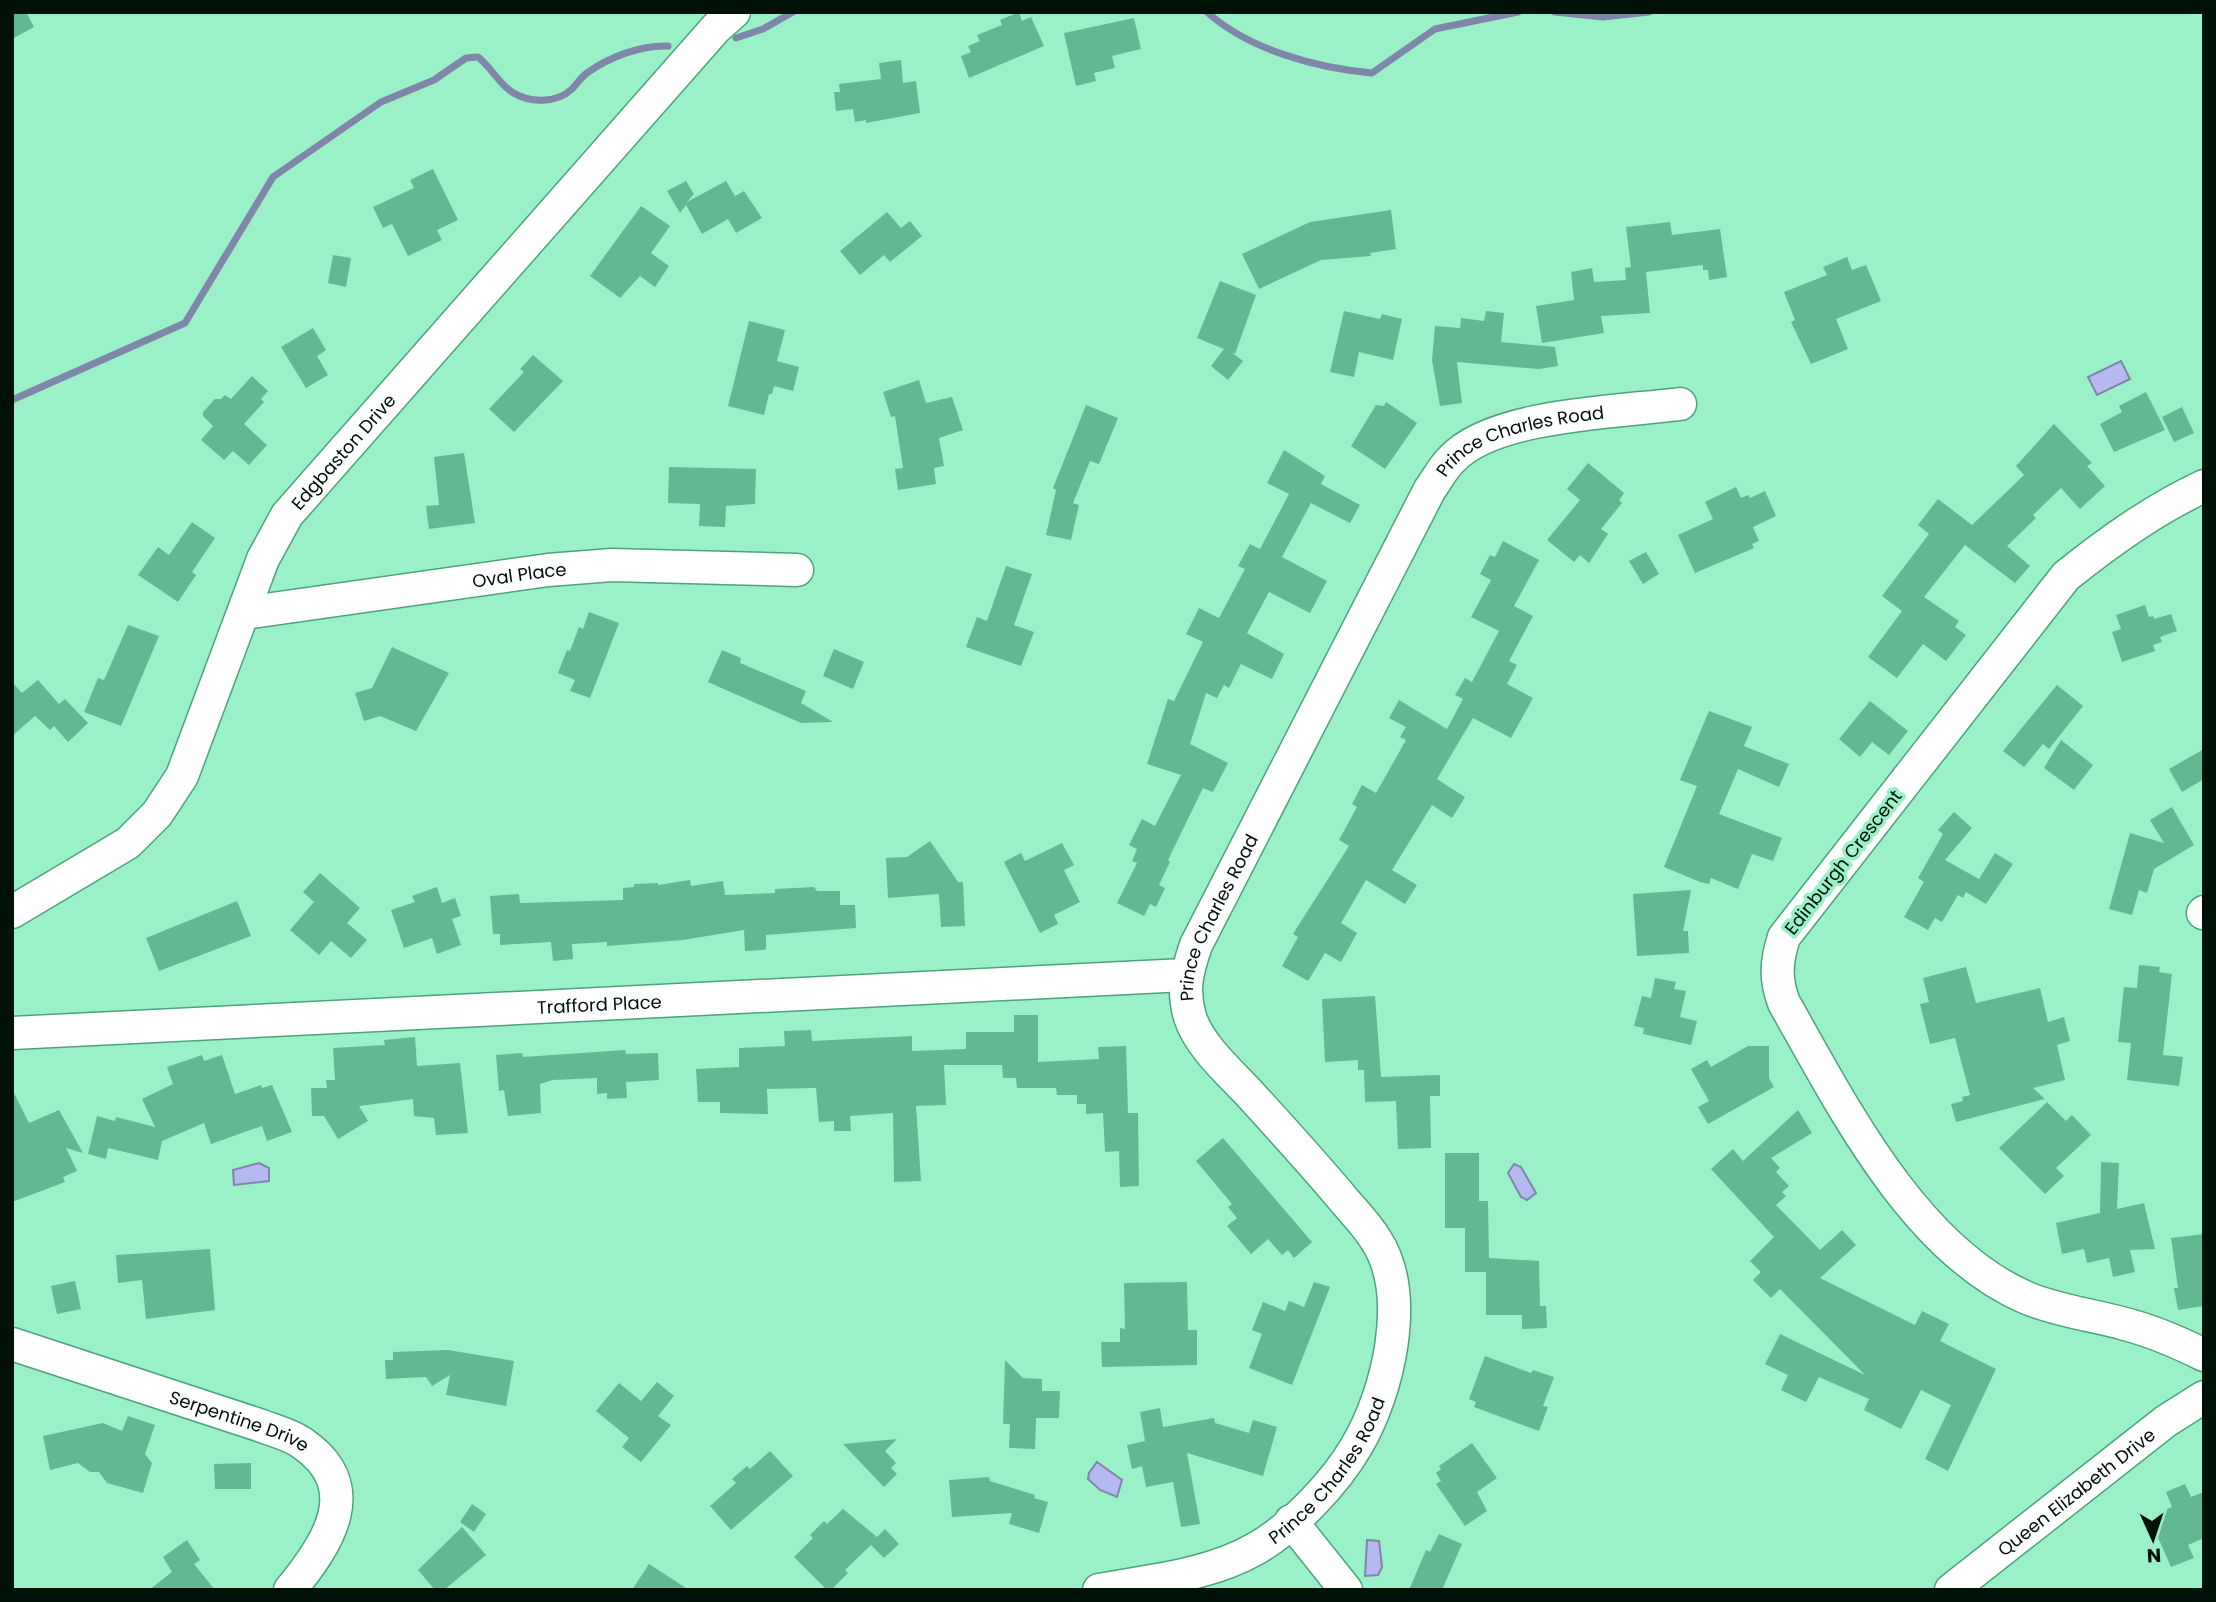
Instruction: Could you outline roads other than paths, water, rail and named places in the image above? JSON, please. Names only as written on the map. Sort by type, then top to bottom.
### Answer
[{"type":"street","name":"Edgbaston Drive","points":[[12,912],[128,843],[157,814],[182,776],[263,559],[287,515],[716,28],[734,12]]},
{"type":"street","name":"Prince Charles Road","points":[[1099,1590],[1206,1572],[1258,1548],[1316,1500],[1357,1446],[1384,1380],[1395,1337],[1391,1275],[1377,1241],[1310,1160],[1216,1057],[1191,1020],[1185,996],[1185,975],[1196,945],[1430,489],[1452,458],[1483,438],[1513,426],[1680,404]]},
{"type":"street","name":"Edinburgh Crescent","points":[[2204,486],[2165,504],[2106,544],[2066,576],[1784,937],[1777,958],[1776,983],[1784,1003],[1861,1137],[1891,1181],[1956,1250],[1988,1276],[2026,1298],[2164,1336],[2204,1355]]},
{"type":"street","name":"Oval Place","points":[[244,613],[548,570],[612,565],[797,570]]},
{"type":"street","name":"Trafford Place","points":[[12,1033],[1185,975]]},
{"type":"street","name":"Serpentine Drive","points":[[12,1344],[262,1426],[302,1443],[323,1465],[338,1489],[335,1518],[316,1559],[290,1590]]},
{"type":"street","name":"Queen Elizabeth Drive","points":[[1951,1590],[2166,1421],[2204,1397]]},
{"type":"street","points":[[1291,1521],[1346,1590]]},
{"type":"water","points":[[2121,361],[2130,379],[2097,395],[2088,377]]},
{"type":"water","points":[[259,1163],[269,1168],[269,1181],[234,1185],[233,1170]]},
{"type":"water","points":[[1514,1164],[1521,1167],[1536,1193],[1527,1200],[1521,1197],[1508,1173]]},
{"type":"water","points":[[1097,1462],[1122,1480],[1117,1497],[1100,1490],[1088,1479]]},
{"type":"water","points":[[1367,1540],[1379,1541],[1382,1567],[1378,1575],[1365,1576]]},
{"type":"waterway","points":[[736,38],[763,29],[793,12]]},
{"type":"waterway","points":[[1207,12],[1243,37],[1263,47],[1307,62],[1372,73],[1435,29],[1518,12]]},
{"type":"waterway","points":[[1555,12],[1603,17],[1649,12]]},
{"type":"waterway","points":[[12,400],[185,323],[273,177],[381,102],[434,80],[466,58],[478,57],[512,92],[534,100],[550,99],[566,94],[587,73],[615,57],[636,50],[668,46]]}]
